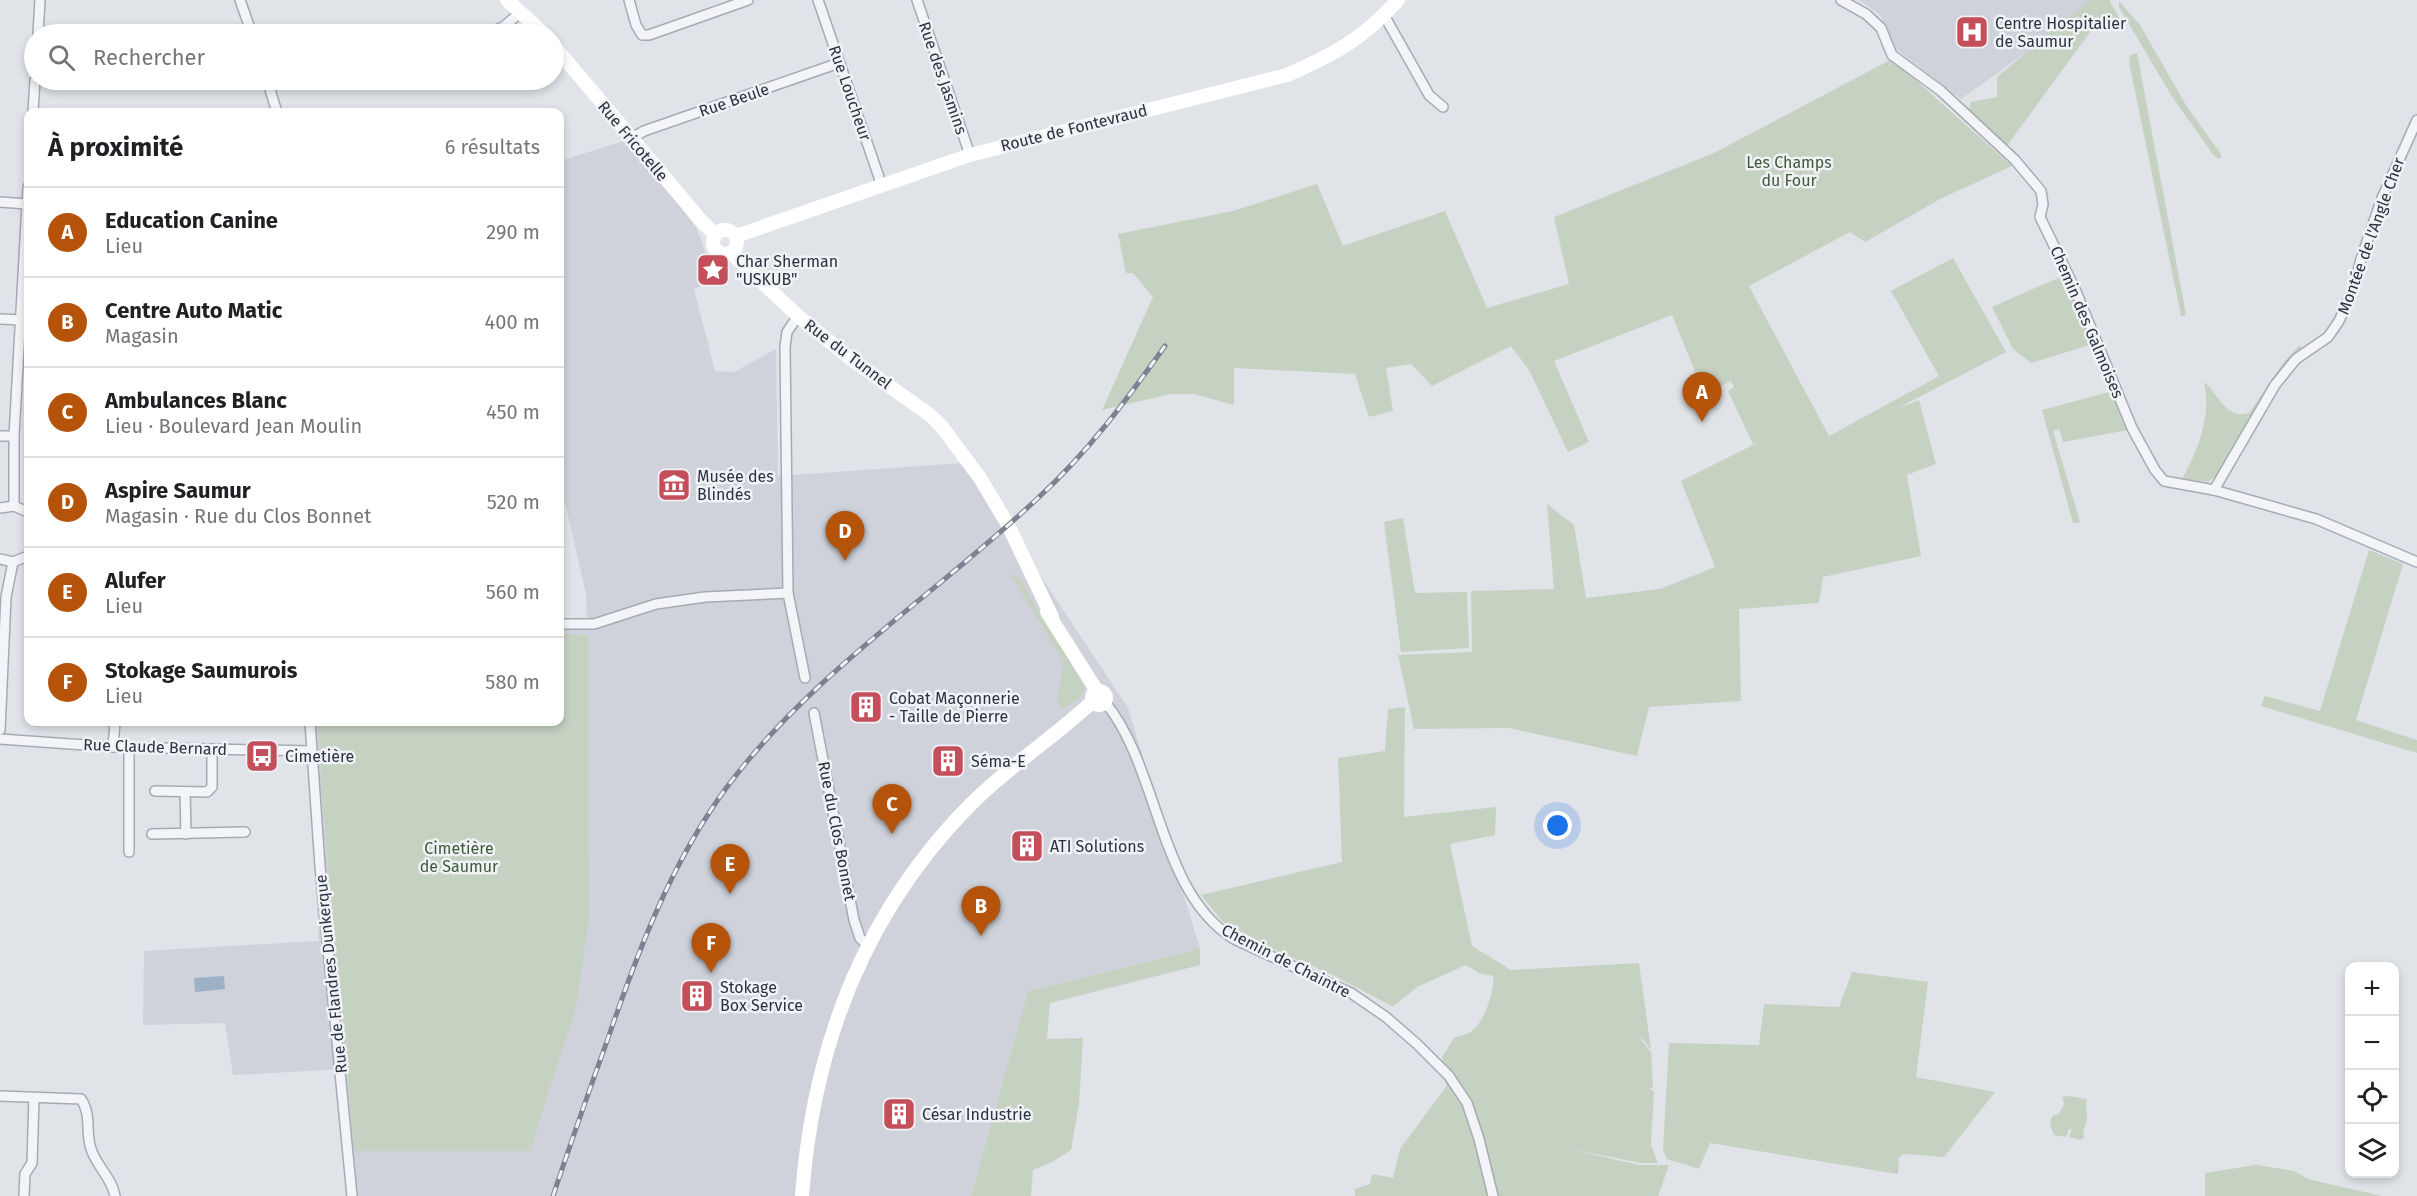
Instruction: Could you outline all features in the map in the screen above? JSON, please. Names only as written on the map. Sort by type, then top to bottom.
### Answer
[{"type":"street","points":[[39,24],[40,0]]},
{"type":"street","points":[[240,0],[248,24]]},
{"type":"street","points":[[629,0],[642,34],[649,35],[748,0]]},
{"type":"street","name":"Rue Loucheur","points":[[818,0],[882,186]]},
{"type":"street","name":"Rue des Jasmins","points":[[917,0],[970,155]]},
{"type":"street","name":"Route de Fontevraud","points":[[736,236],[970,155],[1287,75],[1317,62],[1358,39],[1398,0]]},
{"type":"street","name":"Chemin des Galmoises","points":[[1841,0],[1866,14],[1881,28],[1892,55],[1941,91],[2015,160],[2041,191],[2043,204],[2040,217],[2075,289],[2132,428],[2155,470],[2164,481],[2214,490]]},
{"type":"street","points":[[505,24],[515,4],[534,24]]},
{"type":"street","points":[[1384,15],[1429,95],[1443,107]]},
{"type":"street","name":"Rue Fricotelle","points":[[564,58],[630,139],[704,224],[716,234]]},
{"type":"street","name":"Rue Beule","points":[[630,139],[644,131],[839,63]]},
{"type":"street","points":[[33,108],[34,90]]},
{"type":"street","points":[[270,90],[276,108]]},
{"type":"street","name":"Montée de l'Angle Cher","points":[[2214,490],[2275,385],[2296,359],[2328,337],[2339,321],[2352,292],[2361,256],[2382,198],[2417,120]]},
{"type":"street","points":[[0,202],[24,204]]},
{"type":"street","points":[[727,230],[736,236],[736,246],[731,253],[722,253],[716,249],[714,242],[716,234],[727,230]]},
{"type":"street","name":"Rue du Tunnel","points":[[731,253],[798,316],[851,359],[930,415],[942,427],[980,478],[1008,525],[1052,617],[1098,698]]},
{"type":"street","points":[[14,506],[14,436],[18,374],[24,342],[21,320],[24,262]]},
{"type":"street","points":[[798,316],[787,332],[785,346],[788,593],[805,678]]},
{"type":"street","points":[[0,319],[21,320]]},
{"type":"street","points":[[18,374],[24,375]]},
{"type":"street","points":[[0,436],[14,436]]},
{"type":"street","points":[[2214,490],[2316,519],[2417,562]]},
{"type":"street","points":[[0,508],[14,506],[24,510]]},
{"type":"street","points":[[0,559],[13,562],[24,558]]},
{"type":"street","points":[[0,730],[6,597],[13,562]]},
{"type":"street","points":[[564,624],[594,624],[665,602],[705,597],[788,593]]},
{"type":"street","points":[[802,1196],[805,1148],[821,1065],[842,1003],[867,945],[920,864],[971,804],[1098,698]]},
{"type":"street","name":"Chemin de Chaintre","points":[[1098,698],[1116,715],[1130,741],[1170,848],[1184,879],[1209,918],[1220,930],[1234,939],[1312,973],[1351,993],[1386,1017],[1417,1044],[1449,1076],[1467,1103],[1477,1130],[1493,1196]]},
{"type":"street","name":"Rue du Clos Bonnet","points":[[814,713],[854,920],[860,938],[867,945]]},
{"type":"street","points":[[113,747],[115,726]]},
{"type":"street","name":"Rue de Flandres Dunkerque","points":[[310,726],[320,866],[352,1196]]},
{"type":"street","name":"Rue Claude Bernard","points":[[0,739],[113,747],[311,751]]},
{"type":"street","points":[[129,747],[129,852]]},
{"type":"street","points":[[155,791],[207,792],[212,787],[212,749]]},
{"type":"street","points":[[185,792],[186,834]]},
{"type":"street","points":[[152,834],[245,832]]},
{"type":"street","points":[[0,1096],[81,1099],[88,1108],[90,1146],[93,1156],[113,1186],[115,1196]]},
{"type":"street","points":[[24,1196],[25,1174],[32,1163],[34,1098]]},
{"type":"shaded area","name":"Centre Hospitalier de Saumur","points":[[1859,0],[2100,0],[1961,99],[1897,50],[1880,15]]},
{"type":"shaded area","points":[[630,139],[697,229],[715,280],[694,289],[715,371],[734,372],[776,349],[778,476],[977,462],[1026,554],[1128,708],[1200,949],[1028,991],[971,1196],[356,1196],[345,1069],[233,1075],[225,1023],[143,1025],[144,951],[319,941],[306,726],[564,726],[564,618],[587,618],[586,594],[564,498],[564,160]]},
{"type":"green space","points":[[2090,0],[2109,0],[2125,28],[2101,17],[2006,147],[1967,113],[1971,102],[1997,97],[1997,77]]},
{"type":"green space","points":[[2119,1],[2140,25],[2187,107],[2221,154],[2221,158],[2218,159],[2212,153],[2171,95],[2119,7]]},
{"type":"green space","points":[[2137,53],[2186,314],[2184,316],[2181,316],[2129,62],[2130,55]]},
{"type":"green space","name":"Les Champs du Four","points":[[1892,59],[2012,166],[1940,199],[1865,242],[1850,232],[1749,286],[1829,436],[1939,376],[1891,291],[1953,258],[2006,352],[1896,409],[1919,400],[1936,464],[1907,475],[1921,556],[1823,577],[1819,603],[1739,609],[1741,701],[1649,707],[1637,756],[1509,728],[1414,729],[1398,655],[1472,652],[1471,591],[1554,589],[1547,504],[1574,525],[1586,598],[1660,589],[1715,567],[1681,481],[1761,441],[1753,444],[1728,391],[1734,387],[1731,381],[1704,394],[1672,315],[1554,361],[1589,442],[1568,452],[1529,370],[1511,346],[1432,386],[1411,364],[1386,368],[1393,411],[1369,417],[1355,374],[1234,368],[1234,405],[1194,394],[1171,394],[1102,410],[1153,297],[1133,273],[1126,273],[1118,234],[1233,211],[1317,184],[1343,246],[1445,211],[1487,308],[1569,284],[1554,217],[1714,153]]},
{"type":"green space","points":[[2065,275],[2093,344],[2031,363],[2013,349],[1992,307]]},
{"type":"green space","points":[[2299,346],[2306,349],[2217,475],[2208,482],[2182,479],[2198,444],[2205,420],[2204,382],[2228,409],[2234,413],[2249,413],[2283,363]]},
{"type":"green space","points":[[2113,391],[2122,421],[2128,430],[2063,442],[2059,429],[2053,431],[2080,522],[2073,523],[2042,410]]},
{"type":"green space","points":[[1403,518],[1415,593],[1467,592],[1469,648],[1401,652],[1384,522]]},
{"type":"green space","points":[[2369,550],[2403,564],[2356,720],[2417,740],[2417,753],[2261,706],[2265,696],[2320,711]]},
{"type":"green space","points":[[1009,572],[1020,579],[1036,607],[1039,608],[1039,614],[1048,623],[1085,688],[1079,699],[1061,709],[1057,699],[1064,662]]},
{"type":"green space","name":"Cimetière de Saumur","points":[[564,634],[588,635],[589,919],[576,1006],[530,1151],[354,1151],[322,793],[318,726],[564,726]]},
{"type":"green space","points":[[1405,707],[1404,817],[1496,807],[1495,835],[1450,844],[1472,946],[1511,970],[1639,963],[1651,1050],[1642,1038],[1641,1040],[1651,1052],[1653,1087],[1647,1089],[1654,1092],[1651,1144],[1658,1163],[1641,1163],[1570,1149],[1639,1165],[1669,1165],[1658,1196],[1355,1196],[1355,1189],[1370,1184],[1372,1174],[1393,1178],[1400,1149],[1446,1087],[1442,1057],[1454,1038],[1469,1033],[1479,1023],[1490,999],[1493,976],[1479,973],[1466,965],[1417,987],[1393,1007],[1223,922],[1201,895],[1342,862],[1338,758],[1385,751],[1388,709]]},
{"type":"green space","points":[[1200,949],[1200,965],[1050,1003],[1047,1039],[1083,1038],[1079,1104],[1071,1150],[1033,1170],[1031,1196],[971,1196],[1028,991]]},
{"type":"green space","points":[[1852,972],[1928,982],[1916,1077],[1995,1092],[1944,1157],[1904,1154],[1899,1157],[1898,1174],[1710,1143],[1699,1169],[1667,1159],[1663,1150],[1669,1043],[1759,1045],[1764,1004],[1839,1007]]},
{"type":"green space","points":[[2062,1097],[2087,1099],[2084,1138],[2080,1140],[2069,1137],[2072,1129],[2069,1129],[2066,1137],[2054,1135],[2050,1124],[2052,1116],[2059,1114],[2064,1104]]},
{"type":"green space","points":[[2256,1165],[2294,1171],[2308,1179],[2382,1196],[2205,1196],[2205,1173]]},
{"type":"water","points":[[224,976],[225,989],[195,992],[194,978]]},
{"type":"railway","points":[[553,1196],[643,943],[688,847],[727,787],[797,707],[876,636],[999,534],[1074,462],[1106,425],[1165,346]]},
{"type":"place","name":"Centre Hospitalier de Saumur","points":[[1972,32]]},
{"type":"place","name":"Char Sherman \"USKUB\"","points":[[713,270]]},
{"type":"place","name":"Education Canine","points":[[1702,422]]},
{"type":"place","name":"Musée des Blindés","points":[[674,485]]},
{"type":"place","name":"Aspire Saumur","points":[[845,561]]},
{"type":"place","name":"Cobat Maçonnerie - Taille de Pierre","points":[[866,707]]},
{"type":"place","name":"Cimetière","points":[[262,756]]},
{"type":"place","name":"Séma-E","points":[[948,761]]},
{"type":"place","name":"Ambulances Blanc","points":[[892,834]]},
{"type":"place","name":"ATI Solutions","points":[[1027,846]]},
{"type":"place","name":"Alufer","points":[[730,894]]},
{"type":"place","name":"Centre Auto Matic","points":[[981,936]]},
{"type":"place","name":"Stokage Saumurois","points":[[711,973]]},
{"type":"place","name":"Stokage Box Service","points":[[697,996]]},
{"type":"place","name":"César Industrie","points":[[899,1114]]}]
